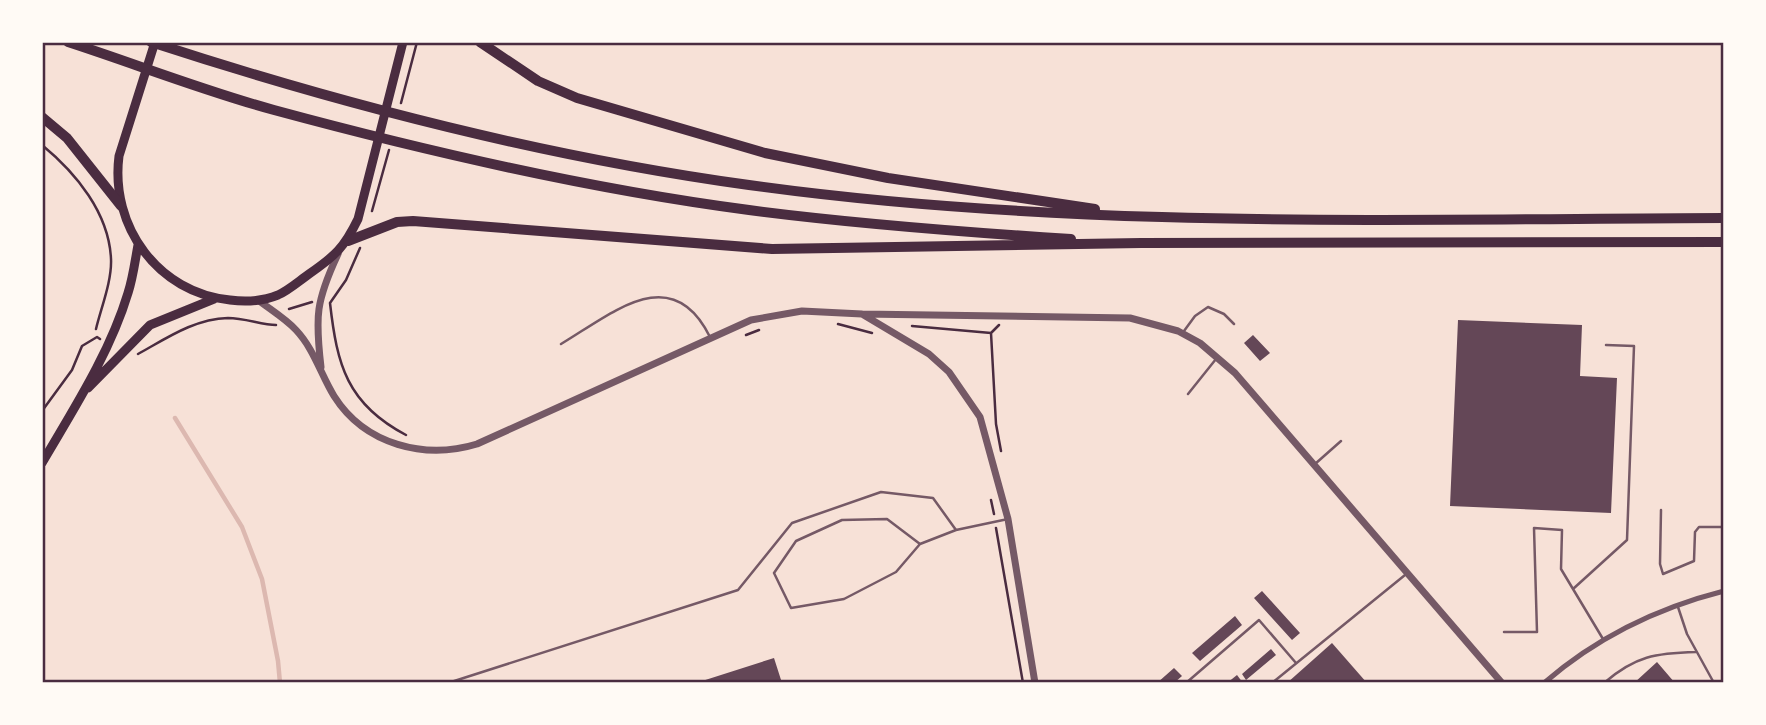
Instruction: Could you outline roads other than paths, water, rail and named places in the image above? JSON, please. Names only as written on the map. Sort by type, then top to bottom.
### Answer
[{"type":"highway","points":[[68,42],[272,109],[500,165],[625,190],[777,213],[942,230],[1141,243]]},
{"type":"highway","points":[[153,42],[285,86],[412,120],[644,168],[749,185],[868,199],[1008,211],[1146,216],[1724,218]]},
{"type":"highway","points":[[480,42],[538,81],[577,98],[765,153],[876,176],[1146,216]]},
{"type":"highway","points":[[42,117],[67,138],[121,206]]},
{"type":"highway","points":[[348,241],[397,222],[413,220],[772,249],[1141,243],[1724,242]]},
{"type":"main road","points":[[153,42],[130,118],[117,174],[121,206],[138,245],[169,276],[190,290],[215,299],[258,300],[278,295],[338,254],[348,241],[362,205],[403,42]]},
{"type":"main road","points":[[42,463],[82,394],[128,293],[138,245]]},
{"type":"main road","points":[[82,394],[150,325],[170,314],[215,299]]},
{"type":"street","points":[[322,371],[317,325],[318,302],[338,254]]},
{"type":"street","points":[[258,300],[296,329],[344,409],[369,431],[419,451],[457,451],[478,444],[710,337],[779,313],[1130,318],[1182,333],[1218,356],[1315,464],[1502,683]]},
{"type":"street","points":[[862,314],[911,340],[948,372],[980,417],[995,463],[1008,519],[1035,683]]},
{"type":"street","points":[[1544,683],[1603,639],[1676,604],[1724,590]]},
{"type":"lane","points":[[561,344],[624,306],[638,300],[665,297],[689,306],[710,337]]},
{"type":"lane","points":[[1182,333],[1195,316],[1208,307],[1224,314],[1234,324]]},
{"type":"lane","points":[[1573,589],[1627,540],[1634,346],[1606,345]]},
{"type":"lane","points":[[1188,394],[1218,356]]},
{"type":"lane","points":[[1315,464],[1341,441]]},
{"type":"lane","points":[[448,683],[738,590],[792,523],[881,492],[933,498],[956,530]]},
{"type":"lane","points":[[1661,510],[1660,564],[1663,574],[1694,561],[1695,532],[1699,527],[1724,527]]},
{"type":"lane","points":[[920,544],[887,519],[842,520],[796,541],[774,573],[791,608],[844,599],[895,572],[920,544],[956,530],[1008,519]]},
{"type":"lane","points":[[1504,632],[1537,632],[1534,528],[1562,530],[1561,569],[1603,639]]},
{"type":"lane","points":[[1272,683],[1408,573]]},
{"type":"lane","points":[[1676,604],[1696,652],[1714,683]]},
{"type":"lane","points":[[1186,683],[1259,620],[1296,663]]},
{"type":"lane","points":[[1604,683],[1622,667],[1656,653],[1696,652]]},
{"type":"waterway","points":[[175,418],[242,527],[262,579],[280,683]]}]
